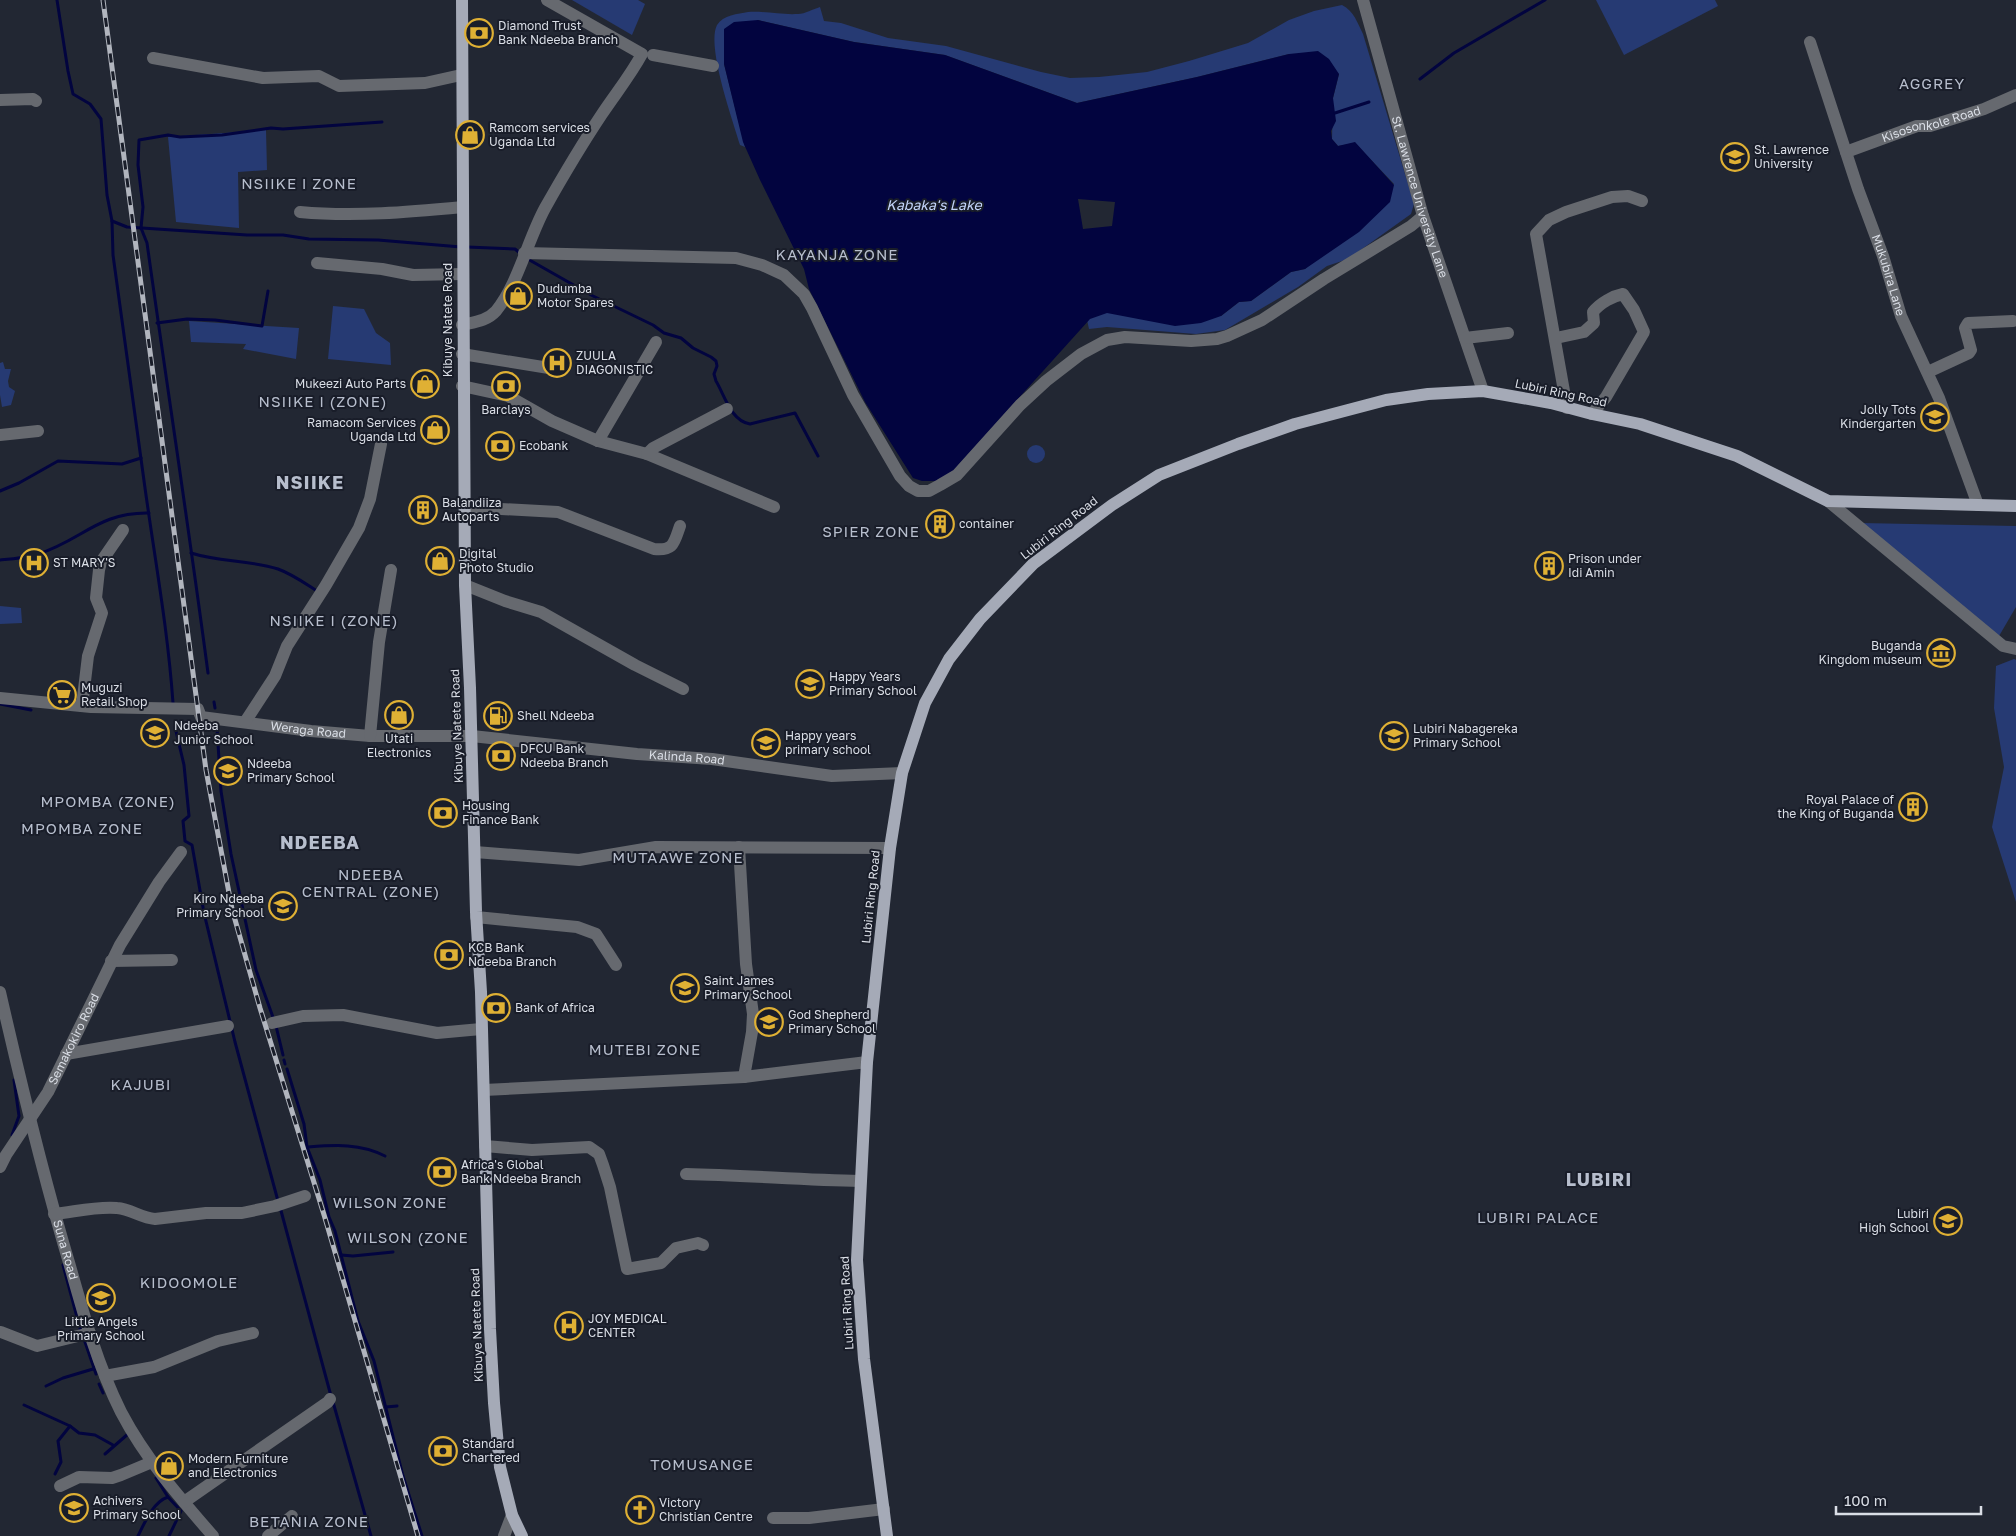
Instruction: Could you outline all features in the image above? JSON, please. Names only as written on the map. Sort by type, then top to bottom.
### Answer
[{"type":"main road","name":"Kibuye Natete Road","points":[[462,0],[464,586],[472,736],[476,917],[481,992],[494,1403],[500,1467],[512,1515],[522,1536]]},
{"type":"main road","name":"Lubiri Ring Road","points":[[887,1536],[861,1330],[857,1260],[867,1062],[890,848],[902,773],[925,703],[949,659],[980,619],[1032,564],[1112,505],[1159,476],[1238,444],[1295,424],[1386,400],[1428,394],[1483,391],[1551,403],[1640,424],[1737,456],[1828,501],[2016,506]]},
{"type":"street","points":[[462,325],[485,320],[496,311],[514,278],[544,210],[576,155],[628,80],[642,54],[547,0]]},
{"type":"street","name":"St. Lawrence University Lane","points":[[1362,0],[1423,216],[1483,391]]},
{"type":"street","name":"Mukubira Lane","points":[[1810,42],[1883,256],[1901,316],[1949,422],[1978,505]]},
{"type":"street","points":[[653,55],[713,66]]},
{"type":"street","points":[[153,58],[263,78],[319,76],[340,86],[425,83],[462,75]]},
{"type":"street","name":"Kisosonkole Road","points":[[1846,152],[1917,126],[1930,126],[1984,110],[2016,95]]},
{"type":"street","points":[[0,100],[32,99],[36,101]]},
{"type":"street","points":[[1567,408],[1536,234],[1549,220],[1566,212],[1612,197],[1628,196],[1642,200]]},
{"type":"street","points":[[300,212],[321,214],[387,214],[463,207]]},
{"type":"street","points":[[524,254],[736,258],[776,270],[791,280],[804,294],[853,395],[900,476],[909,486],[918,491],[929,491],[956,475],[1020,405],[1046,381],[1107,340],[1125,337],[1191,341],[1217,339],[1227,336],[1262,320],[1324,279],[1411,226],[1423,216]]},
{"type":"street","points":[[317,263],[382,269],[413,275],[462,274]]},
{"type":"street","points":[[1556,338],[1589,329],[1594,323],[1593,312],[1596,308],[1614,296],[1623,294],[1641,323],[1644,332],[1636,347],[1606,396],[1592,414]]},
{"type":"street","points":[[1928,372],[1969,353],[1971,350],[1965,328],[1968,324],[2013,321]]},
{"type":"street","points":[[1465,338],[1508,333]]},
{"type":"street","points":[[598,441],[656,342]]},
{"type":"street","points":[[462,354],[555,369]]},
{"type":"street","points":[[462,386],[508,396],[552,421],[598,441],[648,454],[774,507]]},
{"type":"street","points":[[648,454],[653,448],[726,408]]},
{"type":"street","points":[[0,436],[38,431]]},
{"type":"street","points":[[245,722],[275,676],[287,646],[326,585],[359,528],[370,499],[381,444]]},
{"type":"street","points":[[1828,501],[2003,646],[2016,649]]},
{"type":"street","points":[[464,507],[558,512],[654,549],[664,550],[668,550],[672,546],[680,526]]},
{"type":"street","points":[[82,706],[88,656],[102,613],[96,598],[99,570],[101,562],[123,530]]},
{"type":"street","points":[[370,736],[379,642],[391,570]]},
{"type":"street","points":[[464,586],[541,612],[635,665],[683,689]]},
{"type":"street","points":[[2003,646],[2016,641]]},
{"type":"street","name":"Weraga Road","points":[[0,698],[82,706],[198,709],[202,717],[311,731],[370,736],[472,736]]},
{"type":"street","name":"Kalinda Road","points":[[472,736],[637,754],[712,759],[832,776],[902,773]]},
{"type":"street","points":[[475,852],[579,860],[656,847],[890,848]]},
{"type":"street","points":[[739,847],[746,964],[753,1014],[752,1032],[744,1077]]},
{"type":"street","name":"Semakokiro Road","points":[[0,1167],[48,1092],[111,961],[181,852]]},
{"type":"street","points":[[476,917],[577,927],[593,932],[599,937],[616,965]]},
{"type":"street","points":[[111,961],[172,960]]},
{"type":"street","name":"Suna Road","points":[[0,992],[54,1214],[105,1376],[121,1412],[152,1462],[213,1536]]},
{"type":"street","points":[[275,1023],[304,1016],[343,1015],[436,1033],[481,1028]]},
{"type":"street","points":[[66,1054],[228,1026]]},
{"type":"street","points":[[484,1090],[744,1077],[867,1062]]},
{"type":"street","points":[[485,1146],[532,1150],[588,1147],[599,1154],[610,1187],[627,1269],[661,1263],[676,1248],[698,1243],[703,1245]]},
{"type":"street","points":[[686,1174],[742,1175],[797,1180],[860,1181]]},
{"type":"street","points":[[54,1214],[116,1208],[155,1219],[206,1213],[242,1213],[305,1196]]},
{"type":"street","points":[[1,1332],[37,1346],[90,1333]]},
{"type":"street","points":[[105,1376],[154,1368],[218,1341],[253,1333]]},
{"type":"street","points":[[184,1502],[328,1402],[330,1398]]},
{"type":"street","points":[[60,1486],[79,1477],[112,1478],[152,1462]]},
{"type":"street","points":[[773,1518],[809,1518],[884,1509]]},
{"type":"street","points":[[504,1536],[512,1515]]},
{"type":"street","points":[[268,1536],[292,1516]]},
{"type":"shaded area","points":[[572,0],[638,0],[645,4],[632,35]]},
{"type":"shaded area","points":[[1596,0],[1715,0],[1718,6],[1624,55]]},
{"type":"shaded area","points":[[1342,5],[1352,14],[1363,34],[1414,204],[1411,214],[1348,259],[1327,266],[1298,287],[1225,330],[1196,334],[1107,327],[1089,329],[1085,311],[1221,316],[1239,302],[1251,301],[1291,272],[1305,269],[1394,184],[1355,143],[1338,146],[1332,139],[1333,98],[1339,74],[1289,54],[1197,77],[1077,103],[945,55],[854,42],[758,20],[724,64],[745,147],[740,145],[732,119],[715,49],[717,25],[727,17],[748,12],[801,14],[820,7],[824,21],[841,23],[888,38],[946,46],[1070,78],[1099,77],[1147,72],[1189,61],[1248,43],[1289,20],[1314,11]]},
{"type":"shaded area","points":[[266,130],[267,170],[238,172],[239,228],[176,222],[168,137]]},
{"type":"shaded area","points":[[333,306],[364,309],[376,333],[390,343],[391,365],[328,359]]},
{"type":"shaded area","points":[[189,321],[299,328],[296,359],[243,349],[246,344],[191,342]]},
{"type":"shaded area","points":[[3,362],[5,369],[11,369],[8,381],[9,387],[15,391],[11,405],[2,407],[0,363]]},
{"type":"shaded area","points":[[1036,445],[1042,448],[1045,454],[1042,460],[1036,463],[1030,460],[1027,454],[1030,448]]},
{"type":"shaded area","points":[[1860,523],[2016,526],[2016,607],[1999,636]]},
{"type":"shaded area","points":[[0,606],[21,608],[22,623],[0,624]]},
{"type":"shaded area","points":[[2014,659],[2016,660],[2016,902],[1992,827],[2004,767],[1994,708],[1996,666]]},
{"type":"water","name":"Kabaka's Lake","points":[[758,20],[854,42],[945,55],[1077,103],[1197,77],[1289,54],[1318,51],[1329,59],[1339,74],[1333,98],[1336,121],[1331,131],[1332,139],[1338,146],[1355,142],[1394,185],[1390,202],[1359,232],[1305,269],[1291,272],[1251,301],[1239,302],[1221,316],[1201,323],[1175,326],[1107,313],[1090,319],[944,481],[922,481],[913,478],[865,402],[809,289],[804,269],[743,142],[724,64],[724,29],[734,22]],"holes":[[[1078,199],[1115,202],[1112,226],[1083,229]]]},
{"type":"waterway","points":[[57,0],[73,94],[90,104],[101,119],[107,195],[112,221],[113,255],[165,622],[173,703]]},
{"type":"waterway","points":[[1420,79],[1454,53],[1545,0]]},
{"type":"waterway","points":[[1335,113],[1369,102]]},
{"type":"waterway","points":[[208,673],[147,243],[141,228],[143,207],[138,165],[139,140],[168,135],[180,137],[222,135],[271,128],[283,129],[382,122]]},
{"type":"waterway","points":[[112,221],[127,227],[247,235],[283,235],[309,239],[378,240],[461,247]]},
{"type":"waterway","points":[[467,247],[515,249],[521,254]]},
{"type":"waterway","points":[[526,258],[593,296],[653,325],[664,333],[681,338],[693,348],[711,357],[716,361],[717,366],[714,374],[716,381],[729,407],[743,422],[750,424],[795,413],[818,456]]},
{"type":"waterway","points":[[157,323],[187,319],[215,320],[262,326],[268,291]]},
{"type":"waterway","points":[[0,491],[19,483],[58,461],[122,464],[141,458]]},
{"type":"waterway","points":[[0,560],[38,554],[116,517],[149,513]]},
{"type":"waterway","points":[[191,553],[278,569],[294,576],[319,592]]},
{"type":"waterway","points":[[214,702],[215,708]]},
{"type":"waterway","points":[[0,704],[31,710]]},
{"type":"waterway","points":[[195,727],[186,725],[175,727],[184,765],[189,816],[183,821],[185,841],[192,845],[204,913],[235,1042],[278,1201]]},
{"type":"waterway","points":[[205,728],[217,728],[221,791],[231,854],[256,970],[274,1020]]},
{"type":"waterway","points":[[276,1026],[283,1055]]},
{"type":"waterway","points":[[284,1060],[285,1064]]},
{"type":"waterway","points":[[287,1069],[304,1124],[307,1147],[320,1180],[329,1217],[335,1231],[358,1321],[374,1361],[403,1476],[422,1536]]},
{"type":"waterway","points":[[12,1135],[19,1116],[14,1080]]},
{"type":"waterway","points":[[307,1147],[357,1147],[385,1156]]},
{"type":"waterway","points":[[280,1207],[331,1396]]},
{"type":"waterway","points":[[341,1255],[353,1256],[393,1252]]},
{"type":"waterway","points":[[63,1265],[81,1332]]},
{"type":"waterway","points":[[84,1339],[96,1374]]},
{"type":"waterway","points":[[46,1386],[63,1378],[93,1369]]},
{"type":"waterway","points":[[99,1384],[103,1393]]},
{"type":"waterway","points":[[333,1402],[371,1536]]},
{"type":"waterway","points":[[24,1405],[70,1426],[79,1433],[95,1435],[113,1445]]},
{"type":"waterway","points":[[386,1407],[397,1406]]},
{"type":"waterway","points":[[55,1474],[61,1462],[58,1441],[70,1426]]},
{"type":"waterway","points":[[105,1454],[128,1434]]},
{"type":"waterway","points":[[156,1478],[168,1497],[181,1511],[169,1536]]},
{"type":"waterway","points":[[138,1536],[154,1508],[168,1497]]},
{"type":"railway","points":[[103,0],[206,770],[232,909],[418,1536]]},
{"type":"place","name":"Diamond Trust Bank Ndeeba Branch","points":[[479,33]]},
{"type":"place","name":"Ramcom services Uganda Ltd","points":[[470,135]]},
{"type":"place","name":"St. Lawrence University","points":[[1735,157]]},
{"type":"place","name":"Dudumba Motor Spares","points":[[518,296]]},
{"type":"place","name":"ZUULA DIAGONISTIC","points":[[557,363]]},
{"type":"place","name":"Mukeezi Auto Parts","points":[[425,384]]},
{"type":"place","name":"Barclays","points":[[506,386]]},
{"type":"place","name":"Jolly Tots Kindergarten","points":[[1935,417]]},
{"type":"place","name":"Ramacom Services Uganda Ltd","points":[[435,430]]},
{"type":"place","name":"Ecobank","points":[[500,446]]},
{"type":"place","name":"Balandiiza Autoparts","points":[[423,510]]},
{"type":"place","name":"container","points":[[940,524]]},
{"type":"place","name":"Digital Photo Studio","points":[[440,561]]},
{"type":"place","name":"ST MARY'S","points":[[34,563]]},
{"type":"place","name":"Prison under Idi Amin","points":[[1549,566]]},
{"type":"place","name":"Buganda Kingdom museum","points":[[1941,653]]},
{"type":"place","name":"Happy Years Primary School","points":[[810,684]]},
{"type":"place","name":"Muguzi Retail Shop","points":[[62,695]]},
{"type":"place","name":"Utati Electronics","points":[[399,715]]},
{"type":"place","name":"Shell Ndeeba","points":[[498,716]]},
{"type":"place","name":"Ndeeba Junior School","points":[[155,733]]},
{"type":"place","name":"Lubiri Nabagereka Primary School","points":[[1394,736]]},
{"type":"place","name":"Happy years primary school","points":[[766,743]]},
{"type":"place","name":"DFCU Bank Ndeeba Branch","points":[[501,756]]},
{"type":"place","name":"Ndeeba Primary School","points":[[228,771]]},
{"type":"place","name":"Royal Palace of the King of Buganda","points":[[1913,807]]},
{"type":"place","name":"Housing Finance Bank","points":[[443,813]]},
{"type":"place","name":"Kiro Ndeeba Primary School","points":[[283,906]]},
{"type":"place","name":"KCB Bank Ndeeba Branch","points":[[449,955]]},
{"type":"place","name":"Saint James Primary School","points":[[685,988]]},
{"type":"place","name":"Bank of Africa","points":[[496,1008]]},
{"type":"place","name":"God Shepherd Primary School","points":[[769,1022]]},
{"type":"place","name":"Africa's Global Bank Ndeeba Branch","points":[[442,1172]]},
{"type":"place","name":"Lubiri High School","points":[[1948,1221]]},
{"type":"place","name":"Little Angels Primary School","points":[[101,1298]]},
{"type":"place","name":"JOY MEDICAL CENTER","points":[[569,1326]]},
{"type":"place","name":"Standard Chartered","points":[[443,1451]]},
{"type":"place","name":"Modern Furniture and Electronics","points":[[169,1466]]},
{"type":"place","name":"Achivers Primary School","points":[[74,1508]]},
{"type":"place","name":"Victory Christian Centre","points":[[640,1510]]},
{"type":"district","name":"AGGREY","points":[[1932,84]]},
{"type":"district","name":"NSIIKE I ZONE","points":[[299,184]]},
{"type":"district","name":"KAYANJA ZONE","points":[[837,255]]},
{"type":"district","name":"NSIIKE I (ZONE)","points":[[323,402]]},
{"type":"district","name":"NSIIKE","points":[[310,483]]},
{"type":"district","name":"SPIER ZONE","points":[[871,532]]},
{"type":"district","name":"NSIIKE I (ZONE)","points":[[334,621]]},
{"type":"district","name":"MPOMBA (ZONE)","points":[[108,802]]},
{"type":"district","name":"MPOMBA ZONE","points":[[82,829]]},
{"type":"district","name":"NDEEBA","points":[[320,843]]},
{"type":"district","name":"MUTAAWE ZONE","points":[[678,858]]},
{"type":"district","name":"NDEEBA CENTRAL (ZONE)","points":[[371,884]]},
{"type":"district","name":"MUTEBI ZONE","points":[[645,1050]]},
{"type":"district","name":"KAJUBI","points":[[141,1085]]},
{"type":"district","name":"LUBIRI","points":[[1599,1180]]},
{"type":"district","name":"WILSON ZONE","points":[[390,1203]]},
{"type":"district","name":"LUBIRI PALACE","points":[[1538,1218]]},
{"type":"district","name":"WILSON (ZONE","points":[[408,1238]]},
{"type":"district","name":"KIDOOMOLE","points":[[189,1283]]},
{"type":"district","name":"TOMUSANGE","points":[[702,1465]]},
{"type":"district","name":"BETANIA ZONE","points":[[309,1522]]}]
